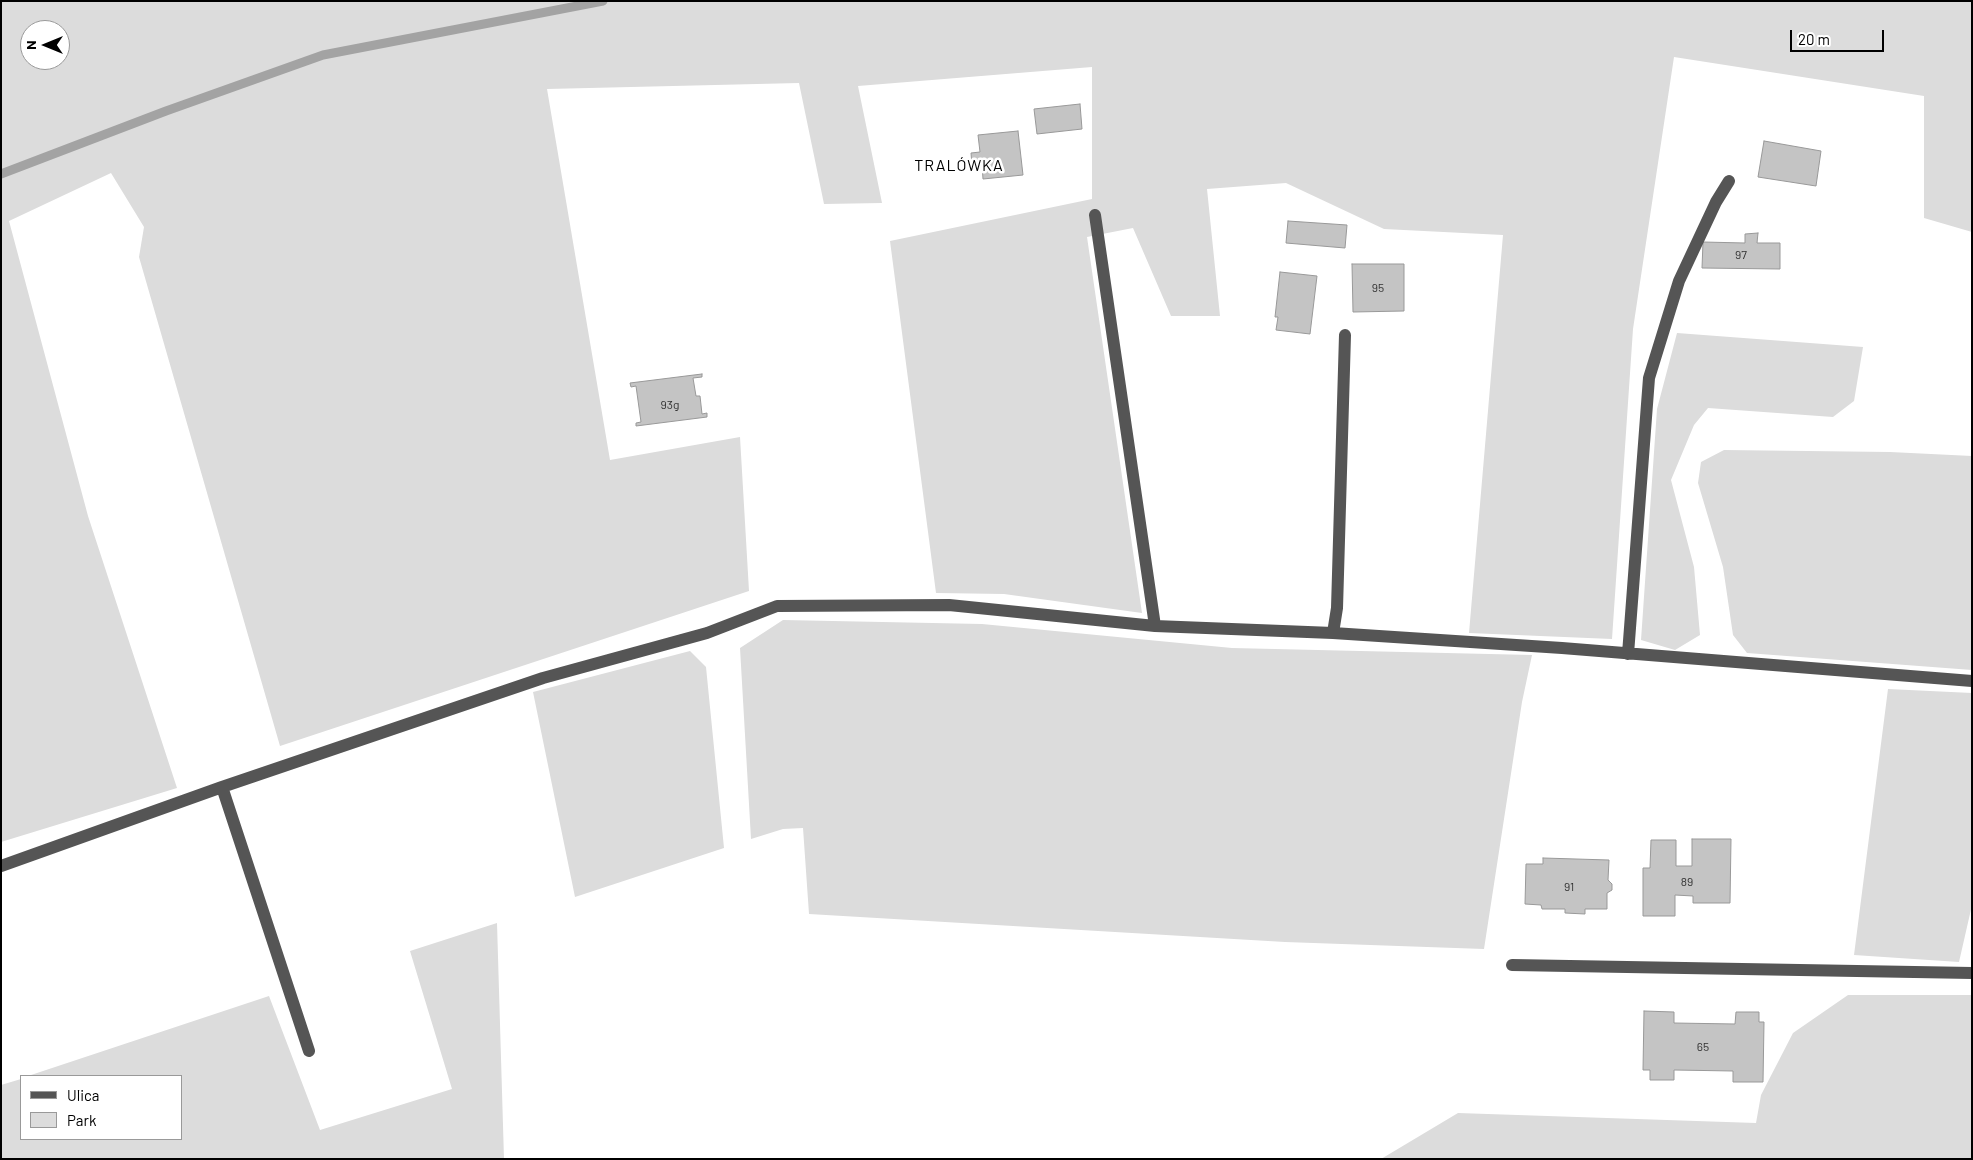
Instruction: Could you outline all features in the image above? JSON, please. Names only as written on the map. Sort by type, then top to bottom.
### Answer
[{"type":"lane","points":[[1628,654],[1649,378],[1679,281],[1716,202],[1729,181]]},
{"type":"lane","points":[[1095,216],[1155,626]]},
{"type":"lane","points":[[1333,633],[1337,608],[1345,335]]},
{"type":"lane","points":[[1,866],[222,787],[543,678],[707,633],[777,606],[949,605],[1155,626],[1333,633],[1972,680]]},
{"type":"lane","points":[[222,787],[309,1051]]},
{"type":"lane","points":[[1512,965],[1972,973]]},
{"type":"green space","points":[[1,1],[1972,1],[1972,232],[1924,218],[1924,96],[1674,57],[1633,329],[1612,639],[1469,633],[1503,235],[1384,229],[1286,183],[1207,189],[1220,316],[1171,316],[1133,228],[1087,237],[1142,613],[1004,594],[936,593],[890,241],[1092,199],[1092,67],[858,86],[882,203],[824,204],[799,83],[547,89],[610,460],[740,437],[749,591],[280,746],[139,257],[144,227],[111,173],[9,221],[88,516],[177,788],[1,842]]},
{"type":"green space","points":[[1677,333],[1863,347],[1854,401],[1833,417],[1708,408],[1694,425],[1671,480],[1694,567],[1700,635],[1675,650],[1641,640],[1657,409]]},
{"type":"green space","points":[[1724,450],[1890,452],[1972,456],[1972,670],[1747,653],[1733,635],[1723,567],[1698,483],[1701,462]]},
{"type":"green space","points":[[783,620],[982,624],[1232,648],[1532,655],[1522,702],[1484,949],[1285,942],[809,914],[803,828],[783,829],[751,839],[740,648]]},
{"type":"green space","points":[[690,651],[706,667],[724,848],[575,897],[533,692]]},
{"type":"green space","points":[[1888,689],[1972,693],[1972,905],[1959,962],[1854,955]]},
{"type":"green space","points":[[497,923],[504,1159],[1,1159],[1,1085],[20,1079],[20,1140],[182,1140],[182,1075],[31,1075],[269,996],[320,1130],[452,1089],[410,951]]},
{"type":"green space","points":[[1848,995],[1972,995],[1972,1159],[1381,1159],[1458,1113],[1756,1123],[1761,1095],[1793,1033]]},
{"type":"building","points":[[1080,104],[1082,129],[1037,134],[1034,109]]},
{"type":"building","points":[[1018,131],[1023,175],[983,179],[982,165],[972,166],[971,153],[980,152],[978,135]]},
{"type":"building","points":[[1764,141],[1821,151],[1816,186],[1758,177]]},
{"type":"building","points":[[1288,221],[1347,225],[1345,248],[1286,243]]},
{"type":"building","points":[[1758,233],[1757,243],[1780,243],[1780,269],[1702,268],[1703,242],[1745,243],[1745,234]]},
{"type":"building","points":[[1352,264],[1404,264],[1404,311],[1353,312]]},
{"type":"building","points":[[1280,272],[1317,276],[1310,334],[1276,330],[1278,317],[1275,317]]},
{"type":"building","points":[[702,374],[702,377],[693,378],[696,396],[700,396],[702,414],[707,413],[707,417],[636,426],[636,423],[641,422],[636,386],[631,387],[630,383]]},
{"type":"building","points":[[1692,839],[1731,839],[1730,903],[1693,903],[1693,896],[1675,895],[1675,916],[1643,916],[1643,868],[1650,868],[1651,840],[1676,840],[1676,866],[1692,866]]},
{"type":"building","points":[[1543,858],[1609,860],[1608,880],[1612,884],[1612,890],[1607,893],[1607,909],[1585,909],[1585,914],[1565,913],[1565,909],[1542,909],[1541,905],[1525,904],[1526,864],[1543,864]]},
{"type":"building","points":[[1644,1011],[1674,1012],[1674,1023],[1735,1024],[1736,1012],[1759,1012],[1759,1022],[1764,1022],[1763,1082],[1733,1082],[1733,1071],[1674,1070],[1674,1080],[1650,1080],[1650,1070],[1643,1070]]},
{"type":"waterway","points":[[1,174],[166,111],[323,55],[603,1]]},
{"type":"district","name":"TRALÓWKA","points":[[959,166]]}]
